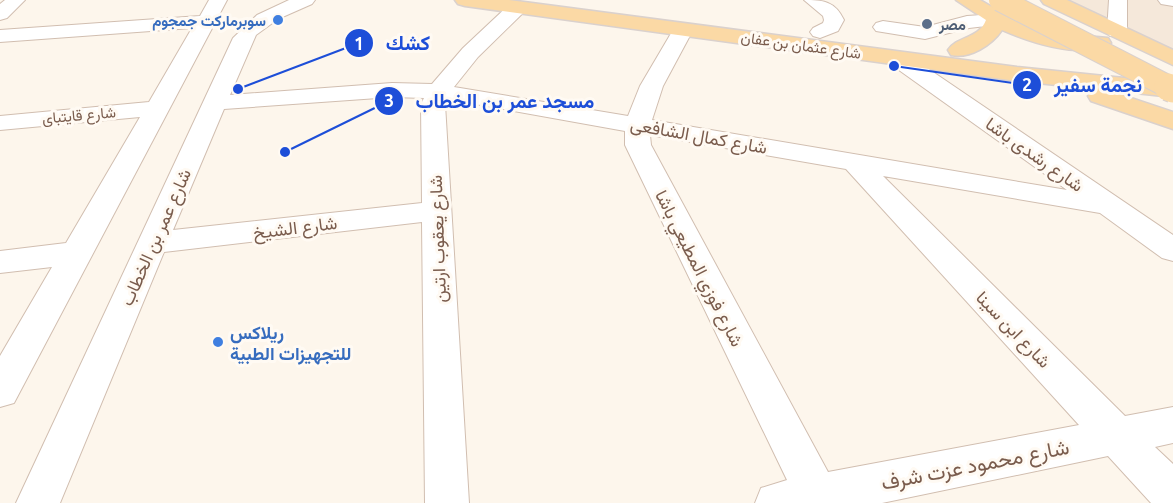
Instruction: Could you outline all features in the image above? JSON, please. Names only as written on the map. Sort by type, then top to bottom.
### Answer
[{"type":"main road","name":"شارع عثمان بن عفان","points":[[465,0],[1017,74],[1173,89]]},
{"type":"main road","name":"شارع عثمان بن عفان","points":[[582,0],[820,32],[878,33],[959,50],[1173,73]]},
{"type":"main road","points":[[966,0],[1173,89]]},
{"type":"main road","points":[[1029,0],[1173,73]]},
{"type":"main road","points":[[1051,0],[1173,58]]},
{"type":"main road","points":[[997,13],[1030,33],[1076,44],[1107,42],[1115,38],[1117,32]]},
{"type":"main road","points":[[959,50],[984,38],[993,29],[997,13]]},
{"type":"main road","points":[[1017,74],[1083,91],[1173,121]]},
{"type":"street","points":[[0,14],[16,0]]},
{"type":"street","name":"شارع عمر بن الخطاب","points":[[38,503],[214,103],[249,32],[268,17],[306,0]]},
{"type":"street","points":[[813,0],[831,13],[834,20],[831,27],[820,32]]},
{"type":"street","points":[[1117,32],[1118,0]]},
{"type":"street","points":[[1167,0],[1173,0]]},
{"type":"street","points":[[878,33],[942,16],[949,6],[967,22]]},
{"type":"street","points":[[438,91],[448,78],[519,7]]},
{"type":"street","points":[[0,36],[212,10]]},
{"type":"street","points":[[0,391],[212,10]]},
{"type":"street","points":[[878,33],[925,33],[997,13]]},
{"type":"street","points":[[636,124],[683,30]]},
{"type":"street","name":"شارع رشدى باشا","points":[[897,58],[1173,250]]},
{"type":"street","name":"شارع كمال الشافعى","points":[[214,103],[392,90],[438,91],[1110,206]]},
{"type":"street","name":"شارع يعقوب ارتين","points":[[438,91],[433,111],[447,503]]},
{"type":"street","name":"شارع قايتباى","points":[[0,123],[158,108]]},
{"type":"street","name":"شارع فوزي المطيعي باشا","points":[[636,124],[640,151],[819,499]]},
{"type":"street","name":"شارع ابن سينا","points":[[854,162],[1173,495]]},
{"type":"street","name":"شارع الشيخ","points":[[153,243],[436,211]]},
{"type":"street","points":[[0,262],[76,253]]},
{"type":"street","name":"شارع محمود عزت شرف","points":[[777,503],[819,499],[1173,425]]},
{"type":"shaded area","points":[[1055,0],[1173,0],[1173,56]]},
{"type":"place","name":"سوبرماركت جمجوم","points":[[278,20]]},
{"type":"place","name":"مصر","points":[[927,24]]},
{"type":"place","name":"نجمة سفير","points":[[894,66]]},
{"type":"place","name":"كشك","points":[[238,89]]},
{"type":"place","name":"مسجد عمر بن الخطاب","points":[[285,152]]},
{"type":"place","name":"ريلاكس للتجهيزات الطبية","points":[[218,342]]}]
